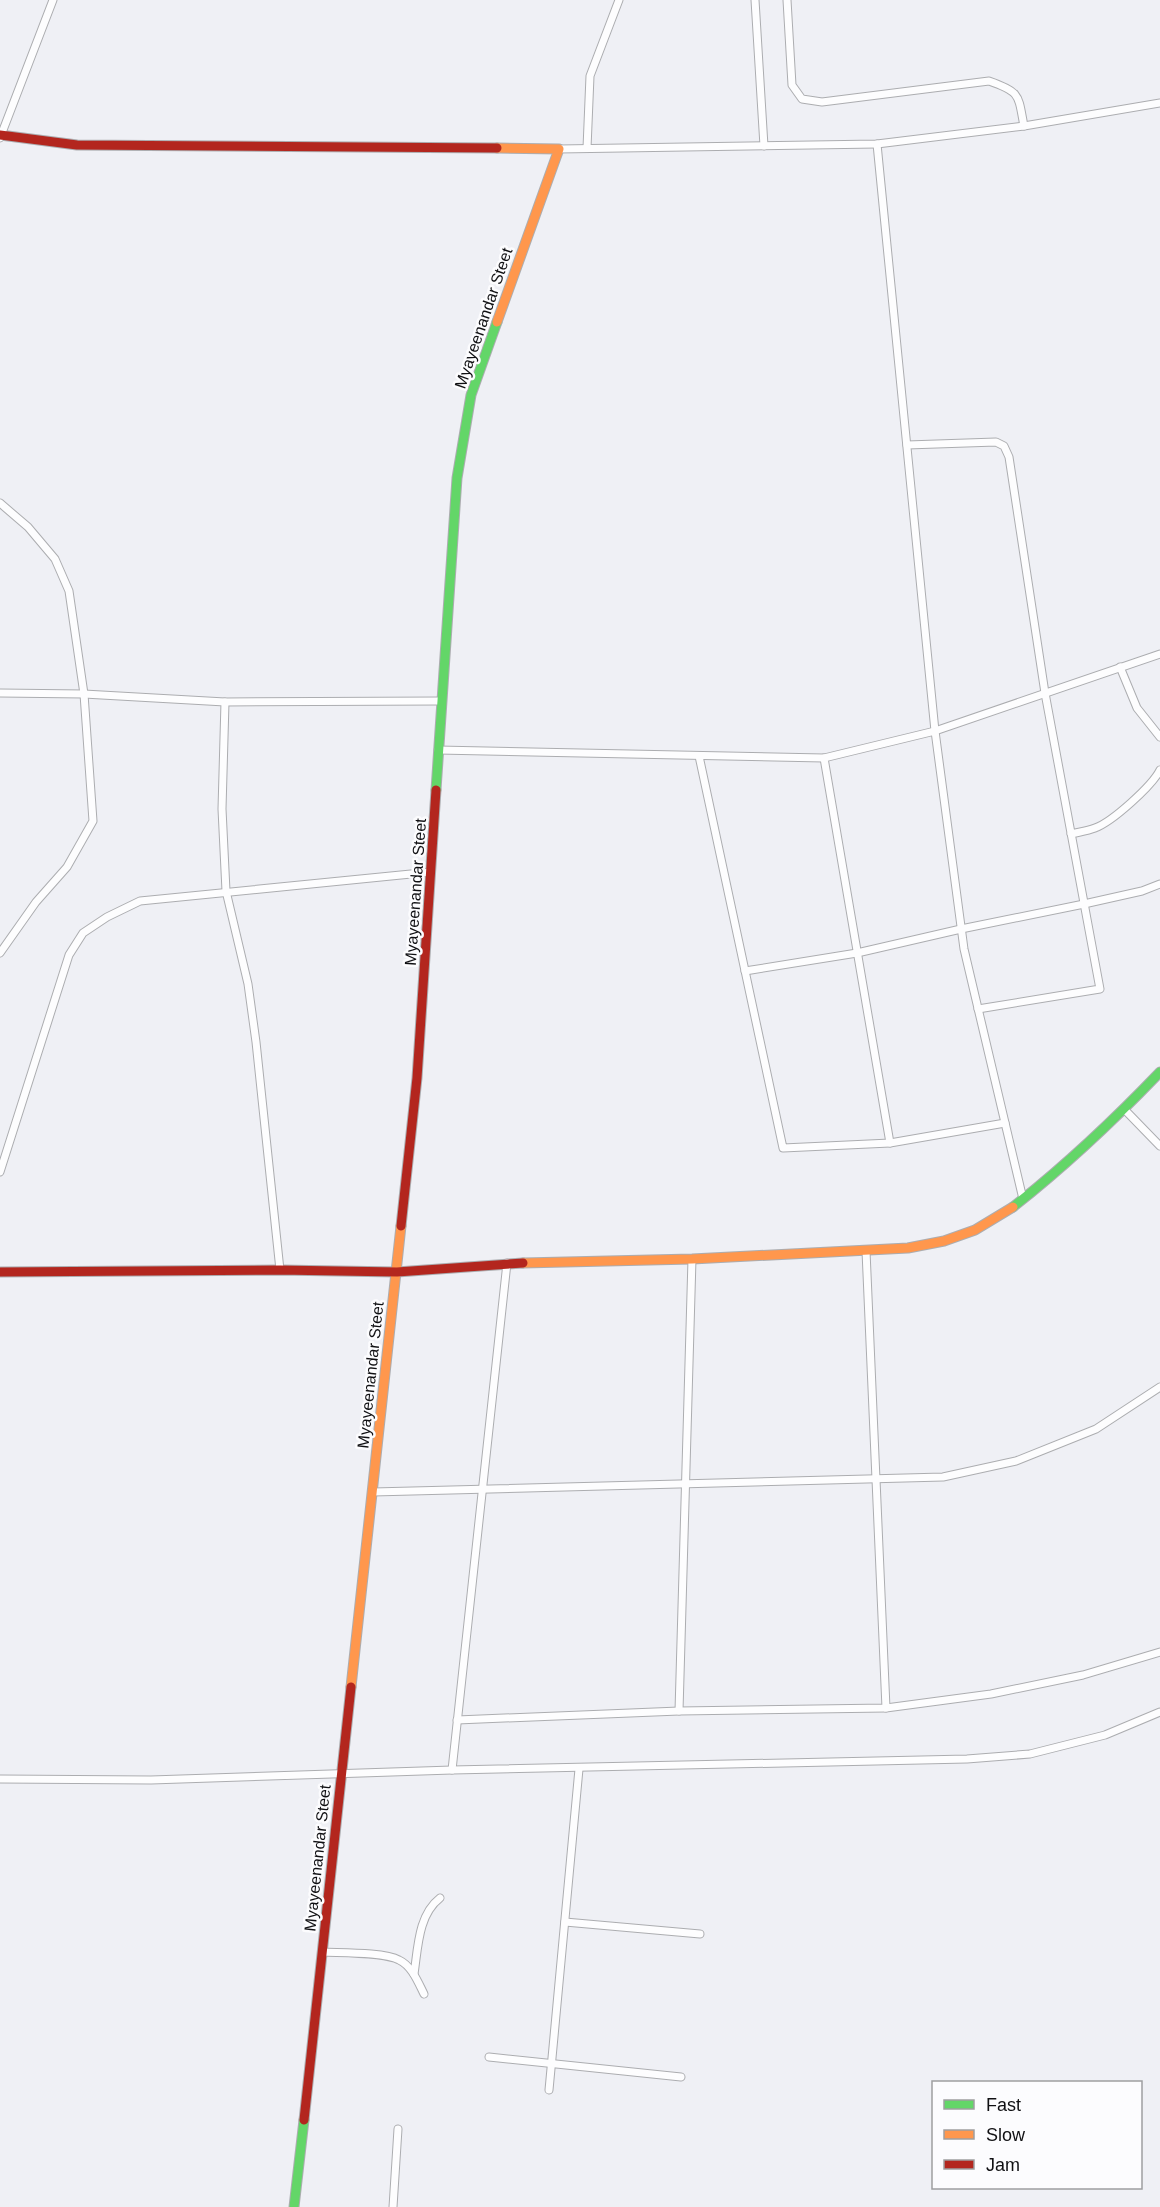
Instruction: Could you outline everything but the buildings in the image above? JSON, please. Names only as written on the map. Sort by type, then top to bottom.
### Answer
[{"type":"street","points":[[52,0],[0,136],[77,145],[559,149],[877,144],[1024,126],[1160,103]]},
{"type":"street","points":[[586,148],[590,76],[619,0]]},
{"type":"street","points":[[755,0],[764,146]]},
{"type":"street","points":[[787,0],[792,85],[802,99],[822,102],[989,81],[1010,88],[1019,98],[1024,126]]},
{"type":"street","points":[[877,144],[935,731],[961,929],[1023,1198]]},
{"type":"street","name":"Myayeenandar Steet","points":[[294,2207],[417,1078],[457,478],[471,395],[559,149]]},
{"type":"street","points":[[907,445],[996,442],[1004,446],[1009,457],[1045,693],[1100,989],[978,1009]]},
{"type":"street","points":[[0,503],[28,527],[55,559],[69,591],[84,694],[93,821],[67,867],[36,902],[0,953]]},
{"type":"street","points":[[438,750],[824,758],[935,731],[1160,654]]},
{"type":"street","points":[[1120,668],[1137,708],[1160,737]]},
{"type":"street","points":[[0,693],[84,694],[225,702],[441,701]]},
{"type":"street","points":[[225,702],[222,809],[226,891],[248,984],[255,1030],[280,1270]]},
{"type":"street","points":[[699,756],[783,1148],[890,1143],[1005,1123]]},
{"type":"street","points":[[824,758],[890,1143]]},
{"type":"street","points":[[1071,834],[1097,827],[1105,822],[1129,804],[1160,770]]},
{"type":"street","points":[[0,1172],[69,955],[83,933],[107,916],[140,901],[431,872]]},
{"type":"street","points":[[745,971],[857,953],[1142,891],[1160,884]]},
{"type":"street","points":[[0,1272],[280,1270],[397,1272],[507,1263],[692,1259],[908,1248],[944,1241],[975,1230],[1006,1212],[1124,1109],[1160,1072]]},
{"type":"street","points":[[1124,1109],[1160,1146]]},
{"type":"street","points":[[866,1251],[886,1708]]},
{"type":"street","points":[[680,1711],[692,1259]]},
{"type":"street","points":[[452,1770],[507,1263]]},
{"type":"street","points":[[373,1492],[943,1477],[1016,1461],[1096,1430],[1160,1387]]},
{"type":"street","points":[[457,1720],[680,1711],[886,1708],[991,1694],[1083,1675],[1160,1652]]},
{"type":"street","points":[[0,1779],[151,1780],[452,1770],[967,1760],[1030,1754],[1105,1734],[1160,1712]]},
{"type":"street","points":[[549,2090],[579,1769]]},
{"type":"street","points":[[414,1974],[424,1918],[430,1905],[440,1898]]},
{"type":"street","points":[[565,1922],[700,1934]]},
{"type":"street","points":[[322,1952],[388,1957],[399,1960],[414,1974],[424,1994]]},
{"type":"street","points":[[489,2056],[681,2077]]},
{"type":"street","points":[[393,2207],[399,2129]]},
{"type":"traffic: fast","points":[[436,790],[457,478],[471,395],[497,322]]},
{"type":"traffic: fast","points":[[1013,1207],[1089,1142],[1160,1072]]},
{"type":"traffic: fast","points":[[294,2207],[304,2120]]},
{"type":"traffic: slow","points":[[497,148],[559,149],[497,322]]},
{"type":"traffic: slow","points":[[523,1263],[692,1259],[908,1248],[944,1241],[975,1230],[1013,1207]]},
{"type":"traffic: slow","points":[[351,1687],[401,1226]]},
{"type":"traffic: jam","points":[[0,135],[77,145],[497,148]]},
{"type":"traffic: jam","points":[[401,1226],[417,1078],[436,790]]},
{"type":"traffic: jam","points":[[0,1272],[280,1270],[397,1272],[523,1263]]},
{"type":"traffic: jam","points":[[304,2120],[351,1687]]}]
